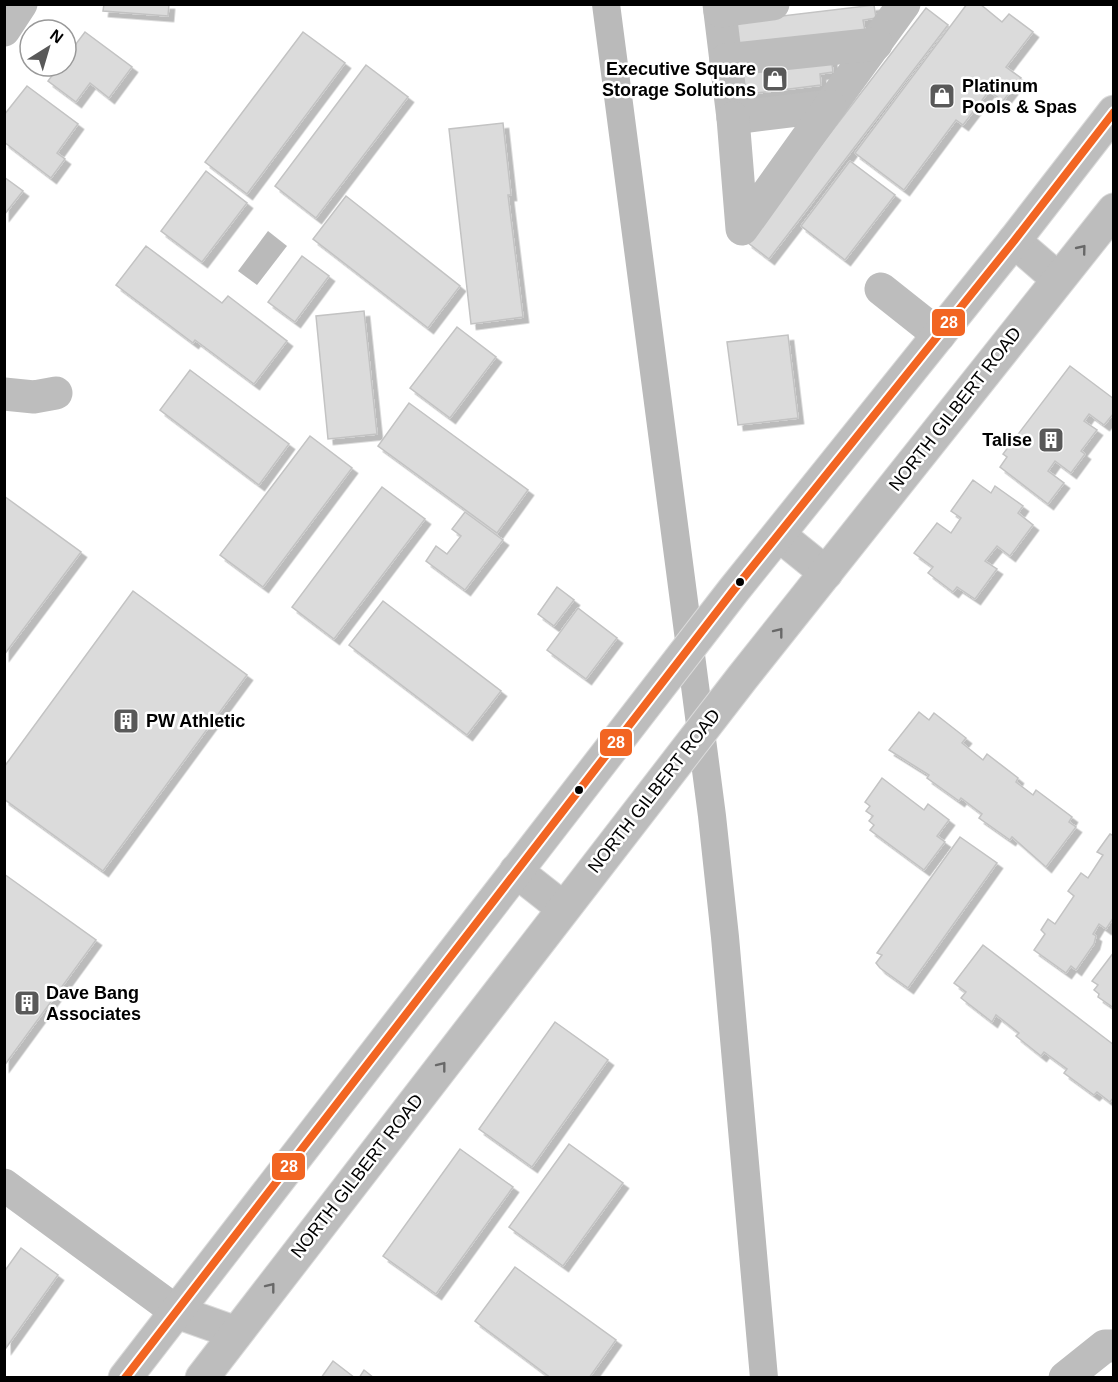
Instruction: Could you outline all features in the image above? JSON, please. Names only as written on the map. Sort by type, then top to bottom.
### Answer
[{"type":"main road","points":[[4,30],[21,4]]},
{"type":"main road","points":[[773,4],[719,8],[733,118],[742,229],[904,4]]},
{"type":"main road","points":[[726,60],[876,44]]},
{"type":"main road","points":[[733,118],[830,106]]},
{"type":"main road","points":[[125,1377],[734,591],[1014,241],[1113,112]]},
{"type":"main road","name":"NORTH GILBERT ROAD","points":[[202,1377],[742,678],[1113,210]]},
{"type":"main road","points":[[1014,241],[1059,279]]},
{"type":"main road","points":[[881,289],[939,335]]},
{"type":"main road","points":[[4,393],[34,397],[56,393]]},
{"type":"main road","points":[[779,535],[826,573]]},
{"type":"main road","points":[[516,871],[563,908]]},
{"type":"main road","points":[[4,1185],[177,1312],[236,1333]]},
{"type":"main road","points":[[1065,1377],[1105,1346],[1113,1346]]},
{"type":"shaded area","points":[[268,231],[287,246],[257,285],[238,271]]},
{"type":"building","points":[[104,4],[169,4],[168,16],[103,11]]},
{"type":"building","name":"Platinum Pools & Spas","points":[[967,4],[980,4],[1002,22],[1009,14],[1033,32],[1006,67],[1021,78],[1003,101],[989,91],[963,125],[956,120],[904,190],[855,153]]},
{"type":"building","points":[[874,5],[876,18],[863,20],[865,31],[735,47],[732,22]]},
{"type":"building","points":[[926,8],[948,25],[769,259],[747,242]]},
{"type":"building","points":[[85,32],[132,67],[109,98],[90,83],[76,102],[48,81],[50,78],[78,78],[78,41]]},
{"type":"building","points":[[303,32],[345,63],[247,194],[205,162]]},
{"type":"building","points":[[831,57],[833,72],[820,74],[821,85],[741,95],[737,70]]},
{"type":"building","points":[[366,65],[408,97],[316,218],[275,186]]},
{"type":"building","points":[[27,86],[78,124],[57,153],[65,159],[51,178],[4,142],[4,115]]},
{"type":"building","points":[[503,123],[511,195],[508,195],[523,317],[471,324],[449,129]]},
{"type":"building","points":[[850,161],[895,195],[845,260],[801,226]]},
{"type":"building","points":[[206,171],[247,203],[202,262],[161,231]]},
{"type":"building","points":[[4,177],[23,191],[4,215]]},
{"type":"building","points":[[346,196],[460,286],[428,328],[313,239]]},
{"type":"building","points":[[146,246],[222,303],[228,296],[287,341],[254,384],[195,340],[193,343],[116,285]]},
{"type":"building","points":[[302,256],[329,276],[295,322],[268,302]]},
{"type":"building","points":[[364,311],[377,434],[328,439],[316,316]]},
{"type":"building","points":[[457,327],[496,357],[450,418],[410,388]]},
{"type":"building","points":[[788,335],[798,418],[738,425],[727,342]]},
{"type":"building","name":"Talise","points":[[1070,366],[1114,399],[1114,413],[1104,425],[1089,414],[1084,421],[1097,430],[1081,451],[1085,454],[1071,473],[1055,461],[1048,471],[1064,483],[1048,504],[1000,467],[1007,457],[1003,454]]},
{"type":"building","points":[[190,370],[289,444],[259,485],[160,410]]},
{"type":"building","points":[[409,403],[528,490],[497,533],[378,446]]},
{"type":"building","points":[[310,436],[352,468],[263,587],[220,555]]},
{"type":"building","name":"Talise","points":[[973,480],[991,493],[995,486],[1023,506],[1018,513],[1033,525],[1010,556],[997,546],[985,561],[997,569],[975,599],[957,587],[953,592],[928,573],[933,567],[914,553],[937,523],[951,533],[961,518],[951,511]]},
{"type":"building","points":[[382,487],[425,519],[334,639],[292,607]]},
{"type":"building","points":[[4,496],[81,552],[4,655]]},
{"type":"building","points":[[465,512],[503,540],[465,590],[426,561],[436,546],[447,554],[461,536],[452,529]]},
{"type":"building","points":[[557,587],[574,600],[554,626],[538,614]]},
{"type":"building","name":"PW Athletic","points":[[133,591],[247,675],[103,871],[4,799],[4,767]]},
{"type":"building","points":[[383,601],[501,691],[467,735],[349,645]]},
{"type":"building","points":[[578,608],[617,638],[586,679],[547,650]]},
{"type":"building","points":[[919,712],[929,720],[934,713],[966,738],[962,743],[983,760],[987,754],[1018,778],[1016,782],[1033,795],[1036,790],[1072,817],[1069,822],[1076,827],[1046,867],[1012,837],[1010,840],[979,818],[982,814],[961,798],[959,801],[927,778],[929,775],[889,750]]},
{"type":"building","points":[[882,778],[924,810],[928,804],[949,820],[937,836],[945,842],[924,870],[870,830],[874,825],[869,821],[873,816],[866,811],[870,806],[865,802]]},
{"type":"building","points":[[1110,834],[1114,836],[1114,917],[1106,929],[1099,924],[1093,934],[1096,936],[1094,944],[1076,970],[1071,966],[1066,973],[1034,950],[1045,934],[1041,930],[1048,919],[1055,924],[1074,896],[1068,891],[1081,873],[1088,878],[1103,855],[1097,852]]},
{"type":"building","points":[[960,837],[997,863],[908,988],[880,968],[876,963],[882,955],[877,953]]},
{"type":"building","name":"Dave Bang Associates","points":[[4,874],[96,940],[4,1066]]},
{"type":"building","points":[[983,945],[1114,1045],[1114,1097],[1110,1102],[1097,1092],[1094,1095],[1064,1073],[1067,1069],[1044,1052],[1041,1056],[1016,1036],[1019,1033],[996,1015],[992,1022],[961,998],[966,992],[954,983]]},
{"type":"building","points":[[1114,952],[1114,1008],[1098,997],[1099,994],[1094,990],[1098,985],[1092,981]]},
{"type":"building","points":[[555,1022],[608,1060],[532,1167],[479,1129]]},
{"type":"building","points":[[569,1144],[623,1183],[563,1266],[509,1227]]},
{"type":"building","points":[[460,1149],[513,1187],[436,1294],[383,1256]]},
{"type":"building","points":[[21,1248],[58,1275],[6,1348],[4,1272]]},
{"type":"building","points":[[515,1267],[616,1340],[589,1378],[551,1378],[475,1321]]},
{"type":"building","points":[[333,1361],[355,1378],[321,1378]]},
{"type":"building","points":[[364,1370],[374,1378],[359,1378]]},
{"type":"waterway","points":[[606,4],[712,816],[764,1378]]},
{"type":"transit line","name":"28","points":[[125,1378],[733,591],[1014,241],[1114,112]]},
{"type":"place","name":"Executive Square Storage Solutions","points":[[775,79]]},
{"type":"place","name":"Platinum Pools & Spas","points":[[942,96]]},
{"type":"place","name":"Talise","points":[[1051,440]]},
{"type":"place","name":"PW Athletic","points":[[126,721]]},
{"type":"place","name":"Dave Bang Associates","points":[[27,1003]]}]
